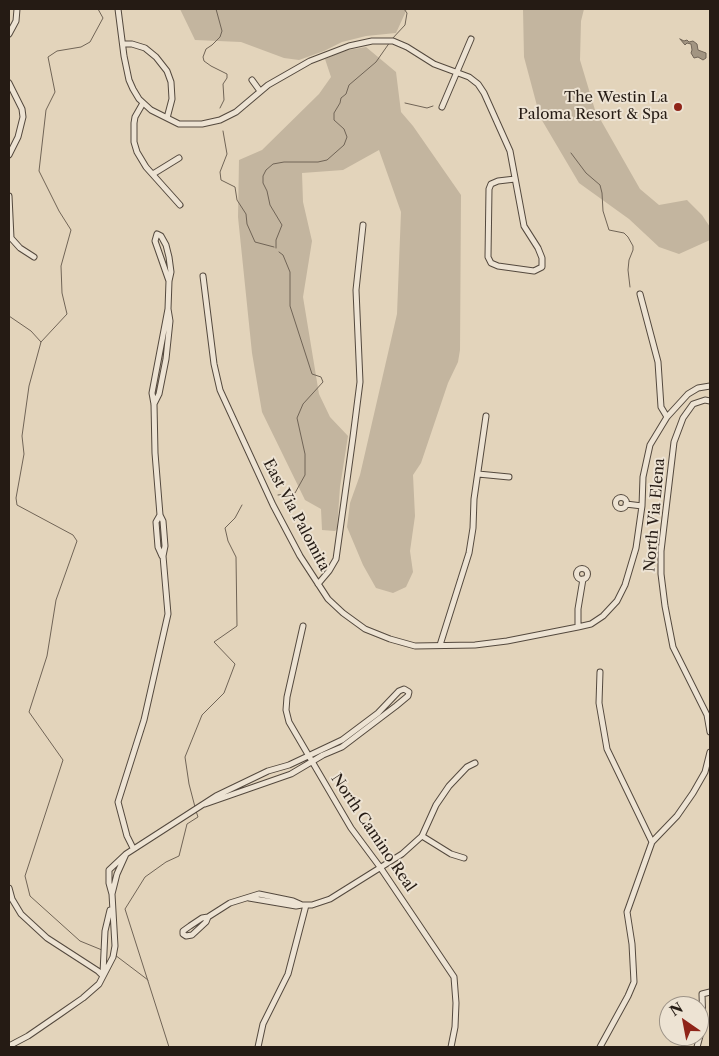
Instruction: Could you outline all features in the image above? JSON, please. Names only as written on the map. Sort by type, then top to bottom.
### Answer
[{"type":"street","points":[[9,34],[16,21],[17,9]]},
{"type":"street","points":[[118,9],[129,80],[143,103],[158,114],[179,124],[211,123],[236,112],[260,91],[310,61],[349,46],[372,41],[393,41],[407,47],[434,64],[469,77],[478,84],[484,93],[510,151],[524,226],[538,248],[543,262],[542,270],[534,271],[489,263],[490,183],[515,179]]},
{"type":"street","points":[[442,107],[470,39]]},
{"type":"street","points":[[123,44],[132,44],[145,48],[156,57],[167,71],[171,82],[172,99],[167,118]]},
{"type":"street","points":[[252,80],[260,91]]},
{"type":"street","points":[[9,83],[22,109],[23,117],[18,137],[9,155]]},
{"type":"street","points":[[143,103],[135,117],[133,132],[139,158],[180,205]]},
{"type":"street","points":[[153,174],[179,158]]},
{"type":"street","points":[[9,196],[12,238],[20,248],[34,257]]},
{"type":"street","points":[[318,584],[336,559],[360,382],[356,290],[363,225]]},
{"type":"street","points":[[133,848],[127,836],[118,802],[144,720],[168,614],[163,556],[165,546],[163,521],[160,515],[154,404],[159,394],[166,359],[170,321],[168,309],[171,272],[166,245],[161,236],[156,234],[155,240],[169,281]]},
{"type":"street","name":"East Via Palomita","points":[[203,276],[214,364],[220,390],[273,505],[300,556],[328,598],[343,614],[364,629],[415,646],[475,645],[507,641],[591,624],[603,616],[617,601],[626,585],[636,548],[642,506],[643,477],[650,445],[667,417],[692,391],[710,386]]},
{"type":"street","points":[[640,294],[658,362],[661,407],[667,417]]},
{"type":"street","name":"North Via Elena","points":[[710,401],[705,400],[693,404],[683,418],[674,442],[661,551],[661,574],[673,647],[707,715],[710,732]]},
{"type":"street","points":[[440,645],[468,553],[473,528],[474,499],[486,416]]},
{"type":"street","points":[[478,474],[509,476]]},
{"type":"street","points":[[626,504],[642,506]]},
{"type":"street","points":[[578,627],[578,609],[584,579]]},
{"type":"street","name":"North Camino Real","points":[[303,626],[288,691],[286,710],[291,726],[351,828],[380,867],[454,977],[455,1027],[451,1047]]},
{"type":"street","points":[[600,672],[599,703],[607,749],[652,842]]},
{"type":"street","points":[[112,894],[109,883],[109,870],[133,848],[216,796],[268,771],[308,757],[342,740],[378,713],[399,691],[404,689],[409,692],[408,696],[396,706],[342,747],[292,774],[205,804]]},
{"type":"street","points":[[600,1047],[634,982],[632,944],[627,912],[652,842],[677,816],[693,793],[705,772],[710,752]]},
{"type":"street","points":[[208,917],[206,922],[192,935],[186,936],[183,934],[183,931],[202,918],[208,917],[230,903],[249,898],[296,906],[318,904],[330,899],[402,854],[422,836],[442,795],[464,770],[475,763]]},
{"type":"street","points":[[422,836],[451,854],[464,858]]},
{"type":"street","points":[[11,1046],[83,998],[99,984],[113,957],[115,946],[111,909],[112,894],[117,874],[126,854]]},
{"type":"street","points":[[9,888],[12,899],[21,914],[47,938],[103,976]]},
{"type":"street","points":[[258,1047],[263,1024],[283,986],[290,967],[304,905]]},
{"type":"street","points":[[103,976],[105,931],[111,909]]},
{"type":"street","points":[[697,1047],[703,1025],[702,994],[710,992]]},
{"type":"shaded area","points":[[180,9],[407,9],[396,33],[366,36],[342,42],[299,60],[284,58],[241,42],[195,40]]},
{"type":"shaded area","points":[[523,9],[584,9],[581,21],[580,60],[595,110],[640,189],[659,205],[687,200],[702,215],[710,227],[710,240],[679,254],[659,247],[629,219],[579,183],[540,117],[524,57]]},
{"type":"shaded area","points":[[680,39],[689,42],[693,41],[697,44],[698,50],[706,53],[706,58],[703,60],[698,57],[694,58],[691,53],[691,44],[687,43],[685,45]]},
{"type":"shaded area","points":[[366,47],[396,72],[401,112],[413,126],[461,195],[460,350],[458,362],[448,383],[421,463],[413,475],[415,516],[410,551],[413,572],[406,587],[393,593],[376,588],[363,565],[347,527],[350,503],[360,475],[397,314],[401,212],[379,150],[343,170],[302,173],[303,202],[312,241],[303,297],[319,394],[330,417],[348,436],[340,487],[337,529],[335,531],[322,530],[321,509],[305,500],[262,412],[252,353],[238,217],[239,160],[262,150],[319,94],[331,77],[325,59],[342,51]]},
{"type":"waterway","points":[[41,342],[67,314],[62,293],[61,266],[71,230],[39,171],[46,110],[55,92],[48,57],[57,51],[81,47],[90,42],[103,18],[98,9]]},
{"type":"waterway","points":[[216,9],[222,31],[220,37],[206,49],[203,57],[204,61],[211,66],[227,74],[223,84],[224,100],[220,108]]},
{"type":"waterway","points":[[392,39],[405,25],[407,13],[404,9]]},
{"type":"waterway","points":[[276,248],[276,240],[282,225],[270,205],[263,183],[263,176],[266,170],[273,164],[284,162],[318,162],[327,160],[344,145],[347,137],[344,129],[334,120],[334,113],[341,98],[346,94],[349,85],[376,62],[390,42]]},
{"type":"waterway","points":[[405,103],[427,108],[433,106]]},
{"type":"waterway","points":[[223,131],[227,154],[220,172],[221,180],[235,187],[237,200],[246,214],[247,224],[255,242],[274,247]]},
{"type":"waterway","points":[[571,153],[586,173],[600,185],[603,211],[609,230],[624,233],[633,246],[628,270],[630,287]]},
{"type":"waterway","points":[[278,495],[295,493],[305,475],[305,454],[297,418],[303,404],[323,382],[321,377],[312,374],[290,306],[290,272],[283,255],[279,252]]},
{"type":"waterway","points":[[9,316],[31,331],[41,342],[29,386],[22,436],[24,454],[16,498],[17,505],[73,535],[77,541],[56,600],[47,656],[29,712],[63,760],[25,876],[30,896],[80,941],[102,950]]},
{"type":"waterway","points":[[195,807],[185,757],[202,715],[224,693],[235,664],[214,642],[237,626],[236,557],[228,541],[225,528],[235,518],[242,505]]},
{"type":"waterway","points":[[169,1047],[125,909],[145,877],[166,862],[179,856],[187,824],[198,817],[196,811]]},
{"type":"waterway","points":[[115,955],[148,980]]},
{"type":"place","name":"The Westin La Paloma Resort & Spa","points":[[678,107]]}]
